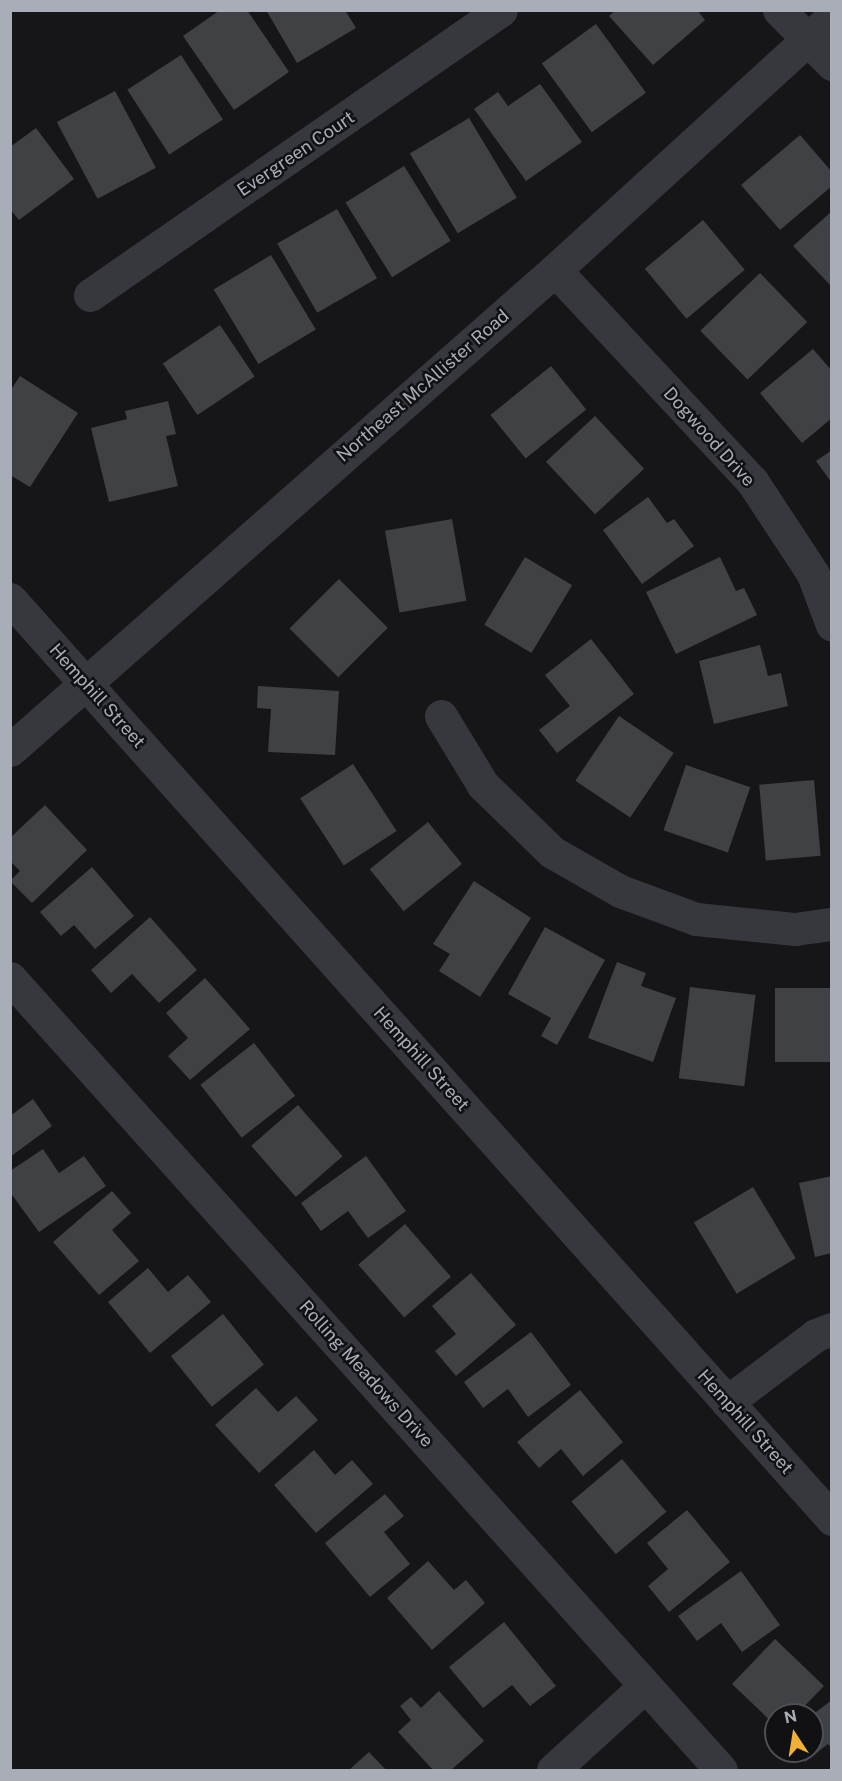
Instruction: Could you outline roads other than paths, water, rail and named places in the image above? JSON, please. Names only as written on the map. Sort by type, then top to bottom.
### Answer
[{"type":"street","name":"Evergreen Court","points":[[90,295],[501,10]]},
{"type":"street","points":[[779,10],[831,64]]},
{"type":"street","name":"Northeast McAllister Road","points":[[10,750],[555,270],[809,41],[831,17]]},
{"type":"street","name":"Dogwood Drive","points":[[555,270],[752,481],[813,574],[831,625]]},
{"type":"street","name":"Hemphill Street","points":[[10,599],[831,1519]]},
{"type":"street","points":[[441,716],[492,793],[552,852],[620,891],[696,919],[795,929],[831,924]]},
{"type":"street","name":"Rolling Meadows Drive","points":[[10,978],[721,1770]]},
{"type":"street","points":[[727,1402],[816,1335],[831,1329]]},
{"type":"street","points":[[553,1770],[645,1686]]}]
